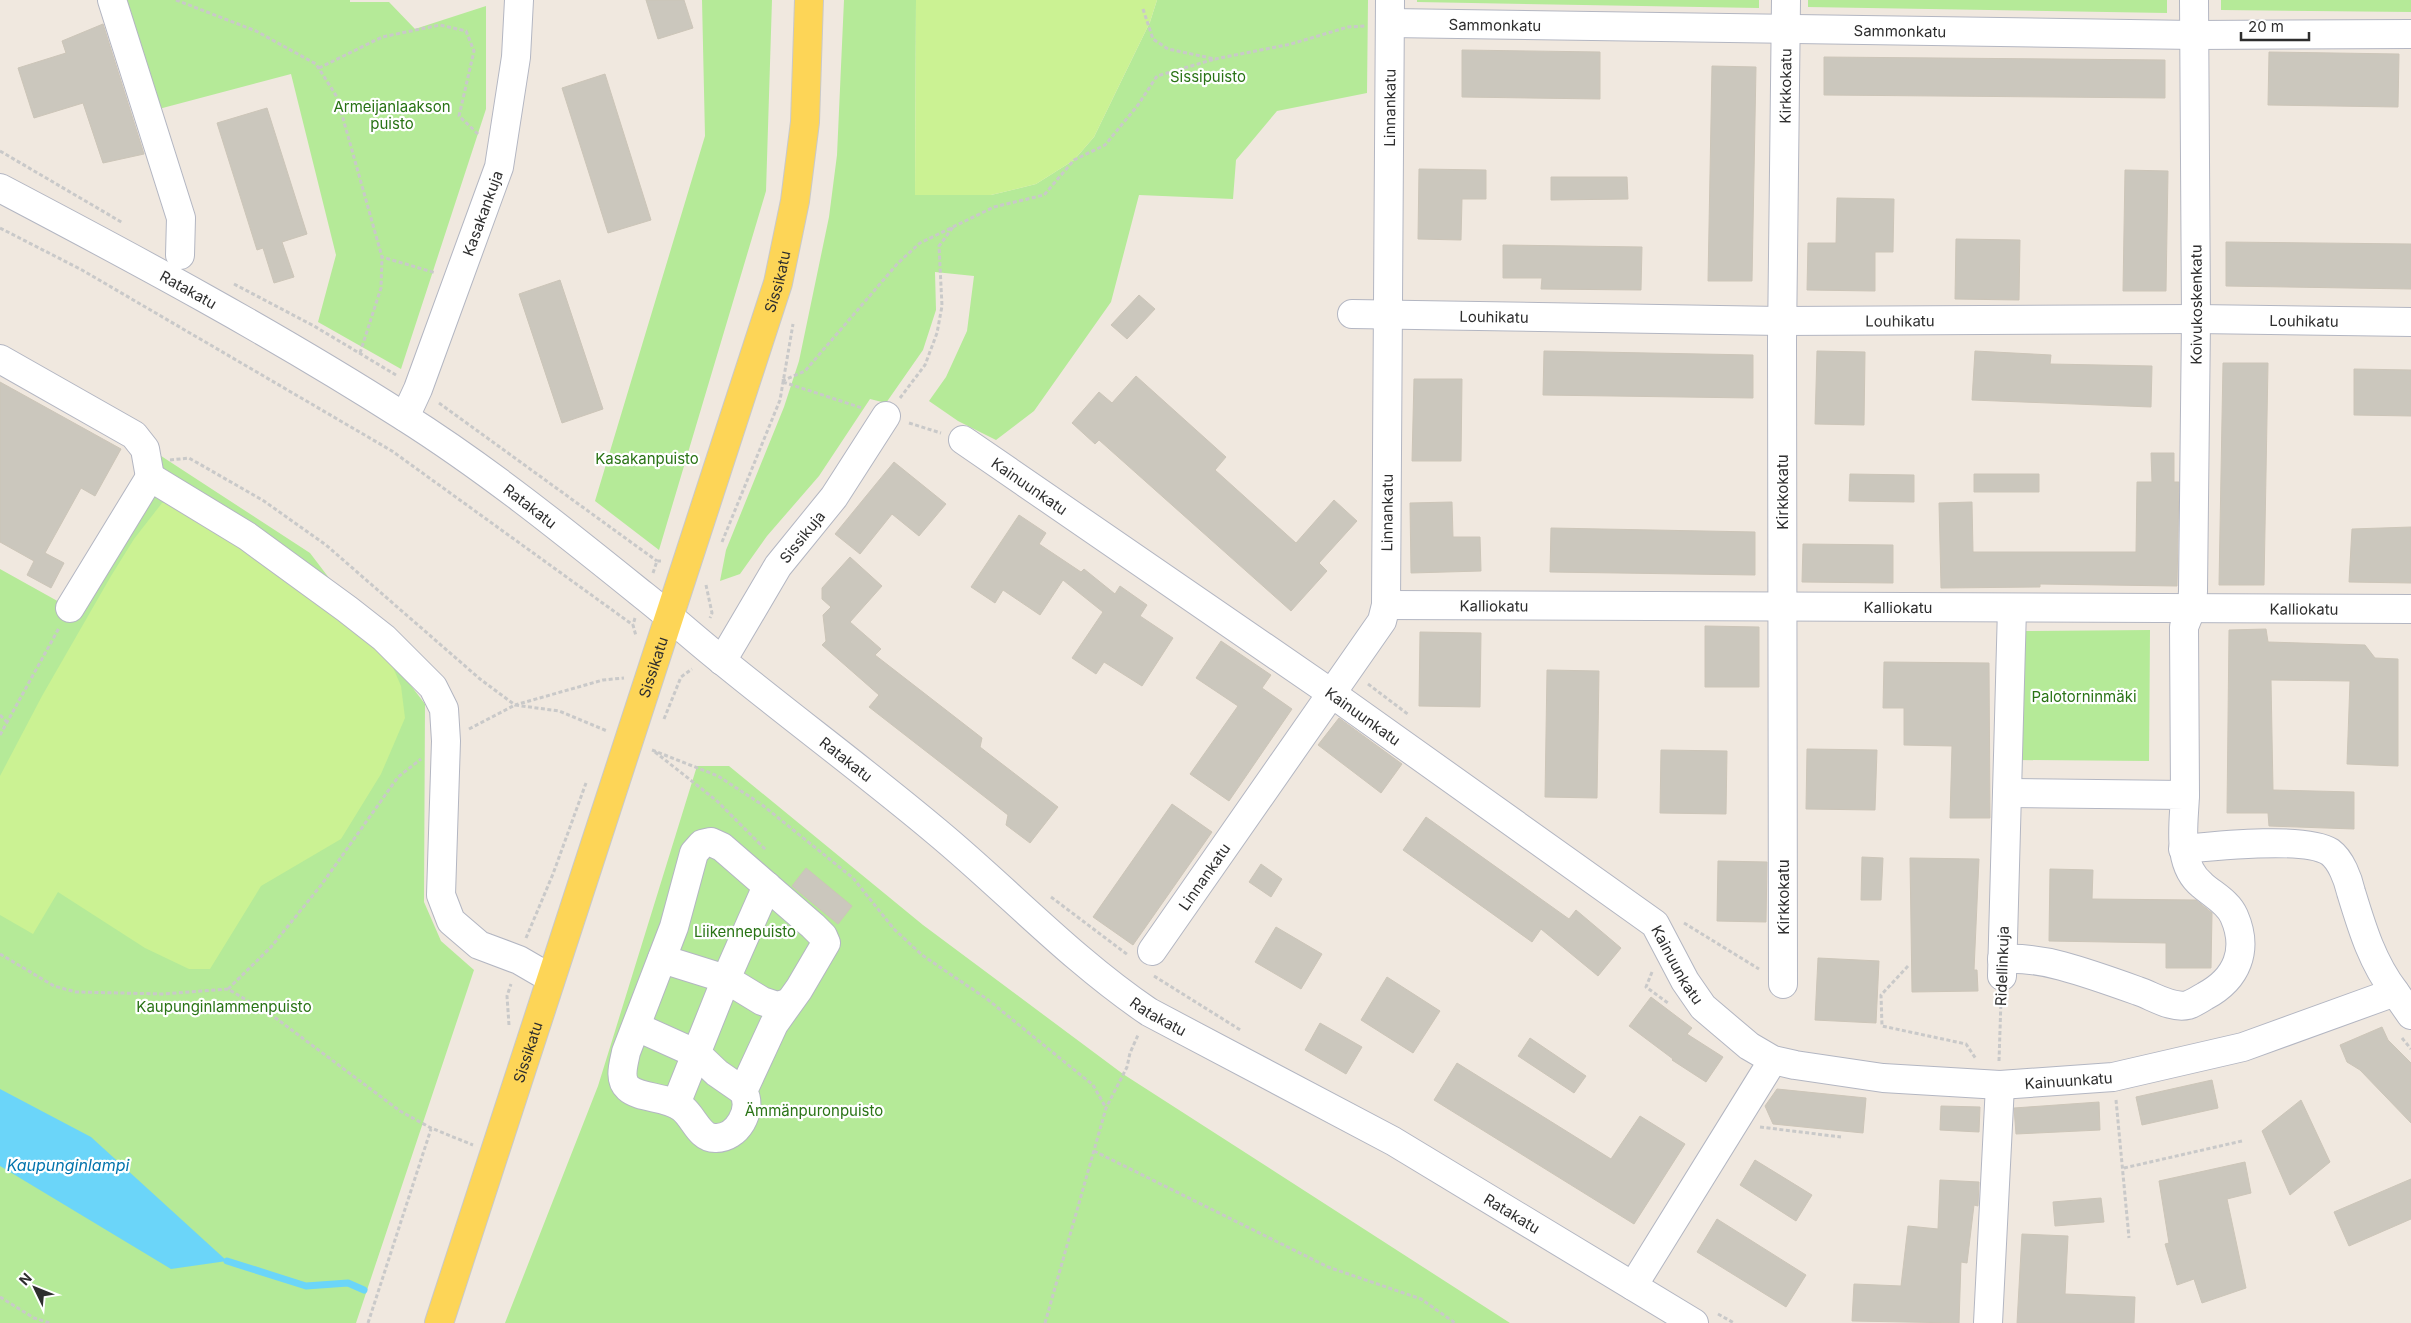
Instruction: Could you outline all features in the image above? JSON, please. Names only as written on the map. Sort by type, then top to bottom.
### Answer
[{"type":"main road","name":"Sissikatu","points":[[439,1323],[778,283],[795,201],[805,122],[809,0]]},
{"type":"street","points":[[112,0],[181,218],[180,255]]},
{"type":"street","name":"Kasakankuja","points":[[405,417],[418,389],[499,167],[516,57],[519,0]]},
{"type":"street","name":"Kirkkokatu","points":[[1783,984],[1782,321],[1786,0]]},
{"type":"street","name":"Koivukoskenkatu","points":[[2183,849],[2185,795],[2184,627],[2192,607],[2196,319],[2194,0]]},
{"type":"street","name":"Sammonkatu","points":[[1383,16],[1786,28],[2194,34],[2411,34]]},
{"type":"street","name":"Linnankatu","points":[[1144,960],[1382,621],[1386,605],[1388,316],[1383,16]]},
{"type":"street","name":"Ratakatu","points":[[0,188],[126,254],[341,378],[405,417],[469,460],[670,618],[727,651],[1129,998],[1149,1012],[1393,1141],[1632,1286],[1703,1317]]},
{"type":"street","name":"Louhikatu","points":[[1352,314],[1782,321],[2196,319],[2411,322]]},
{"type":"street","points":[[0,359],[134,435],[145,449],[150,477],[70,608]]},
{"type":"street","name":"Sissikuja","points":[[727,651],[778,566],[834,497],[886,416]]},
{"type":"street","name":"Kainuunkatu","points":[[963,440],[1331,693],[1655,924],[1685,981],[1704,1007],[1749,1046],[1773,1060],[1883,1078],[2000,1086],[2113,1077],[2243,1047],[2395,992]]},
{"type":"street","points":[[150,477],[247,536],[384,638],[433,687],[444,709],[446,741],[441,895],[451,921],[479,945],[518,960],[550,978]]},
{"type":"street","name":"Kalliokatu","points":[[1386,605],[2411,609]]},
{"type":"street","name":"Ridellinkuja","points":[[2002,968],[2012,608]]},
{"type":"street","points":[[2007,793],[2185,795]]},
{"type":"street","points":[[637,1026],[698,1054],[717,1073],[743,1091],[748,1103],[743,1121],[727,1136],[704,1136],[690,1115],[676,1104],[635,1092],[628,1088],[623,1081],[622,1070],[626,1052],[674,927],[694,853],[702,844],[711,842],[722,847],[767,886],[818,931],[826,943],[774,1024],[743,1091]]},
{"type":"street","points":[[2002,968],[2032,958],[2063,966],[2141,992],[2163,1002],[2188,1005],[2213,992],[2232,975],[2238,958],[2240,939],[2234,916],[2222,900],[2200,884],[2191,871],[2183,849],[2246,844],[2318,846],[2332,853],[2341,866],[2351,890],[2361,927],[2373,955],[2385,979],[2411,1015]]},
{"type":"street","points":[[676,1104],[698,1054],[726,979],[767,886]]},
{"type":"street","points":[[662,959],[726,979],[762,1001],[777,1006],[788,1004]]},
{"type":"street","points":[[1632,1286],[1773,1060]]},
{"type":"street","points":[[1988,1323],[2000,1086]]},
{"type":"path","points":[[176,0],[256,31],[316,64],[337,97],[382,257],[381,288],[360,353]]},
{"type":"path","points":[[1143,9],[1153,39],[1168,49],[1215,59]]},
{"type":"path","points":[[963,440],[782,381],[805,371],[898,263],[920,243],[994,207],[1044,195],[1074,160],[1105,146],[1138,105],[1157,76],[1215,59],[1291,44],[1383,16]]},
{"type":"path","points":[[319,68],[382,37],[440,25],[466,31],[474,51],[458,116],[478,134]]},
{"type":"path","points":[[886,416],[925,366],[937,333],[942,306],[939,246],[954,226]]},
{"type":"path","points":[[0,228],[82,270],[392,451],[633,624]]},
{"type":"path","points":[[382,257],[439,274]]},
{"type":"path","points":[[150,477],[171,460],[189,458],[264,501],[326,545],[480,679],[514,705],[559,711],[607,731]]},
{"type":"path","points":[[0,735],[70,608]]},
{"type":"path","points":[[712,613],[727,651]]},
{"type":"path","points":[[228,989],[277,940],[322,884],[398,777],[446,741],[514,705],[603,680],[627,678]]},
{"type":"path","points":[[1364,681],[1411,717]]},
{"type":"path","points":[[0,715],[7,722]]},
{"type":"path","points":[[767,886],[780,864],[717,801],[652,750],[718,776],[761,804],[853,878],[894,929],[922,955],[987,999],[1093,1085],[1106,1108]]},
{"type":"path","points":[[1046,894],[1144,960],[1164,984],[1249,1035]]},
{"type":"path","points":[[1676,918],[1783,984]]},
{"type":"path","points":[[0,954],[54,986],[76,992],[164,994],[228,989],[273,1016],[400,1111],[431,1128],[476,1146]]},
{"type":"path","points":[[1908,966],[1881,995],[1882,1026],[1966,1044],[1980,1064],[1970,1063]]},
{"type":"path","name":"Ridellinkuja","points":[[2000,1086],[2002,968]]},
{"type":"path","points":[[1044,1323],[1106,1108],[1127,1067],[1130,1053]]},
{"type":"path","points":[[2113,1077],[2124,1168],[2129,1238]]},
{"type":"path","points":[[1761,1118],[1758,1127],[1766,1129],[1841,1137]]},
{"type":"path","points":[[368,1323],[431,1128]]},
{"type":"path","points":[[2124,1168],[2242,1142]]},
{"type":"path","points":[[1094,1151],[1328,1267],[1421,1299],[1455,1323]]},
{"type":"path","points":[[0,1297],[39,1323]]},
{"type":"path","points":[[1703,1317],[1734,1323]]},
{"type":"path","points":[[34,1318],[50,1323]]},
{"type":"green space","name":"Armeijanlaakson puisto","points":[[117,0],[350,0],[350,2],[389,2],[415,29],[486,6],[486,109],[401,369],[318,322],[336,255],[291,74],[155,110]]},
{"type":"green space","name":"Kasakanpuisto","points":[[702,0],[772,0],[766,191],[659,550],[595,501],[705,136]]},
{"type":"green space","name":"Sissipuisto","points":[[844,0],[916,0],[915,194],[991,195],[1036,184],[1074,160],[1094,137],[1150,22],[1157,0],[1368,0],[1367,93],[1277,111],[1236,160],[1233,199],[1139,195],[1111,302],[1034,411],[996,440],[958,421],[929,401],[946,377],[967,331],[974,276],[935,272],[936,310],[923,350],[886,403],[870,399],[819,476],[767,536],[740,574],[720,581],[726,550],[784,407],[799,361],[829,217],[837,155]]},
{"type":"green space","points":[[916,0],[1157,0],[1150,22],[1094,137],[1074,160],[1036,184],[991,195],[915,195]]},
{"type":"green space","points":[[1417,0],[1759,0],[1759,8],[1417,2]]},
{"type":"green space","points":[[1808,0],[2167,0],[2167,13],[1808,7]]},
{"type":"green space","points":[[2221,0],[2411,0],[2411,12],[2221,10]]},
{"type":"green space","name":"Kaupunginlammenpuisto","points":[[155,452],[310,553],[425,704],[424,902],[441,941],[474,970],[356,1323],[0,1323],[0,569],[70,608]]},
{"type":"green space","points":[[195,498],[231,509],[339,593],[389,658],[401,686],[405,718],[381,774],[341,839],[261,886],[210,969],[189,969],[145,948],[58,892],[33,934],[0,915],[0,776],[42,696],[134,539],[162,503]]},
{"type":"green space","name":"Palotorninmäki","points":[[2150,630],[2149,761],[2017,760],[2020,631]]},
{"type":"green space","name":"Ämmänpuronpuisto","points":[[697,766],[729,766],[923,925],[1123,1074],[1510,1323],[505,1323],[598,1086]]},
{"type":"water","name":"Kaupunginlampi","points":[[0,1089],[91,1137],[227,1261],[171,1269],[0,1166]]},
{"type":"building","points":[[646,0],[684,0],[693,28],[658,39]]},
{"type":"building","points":[[103,24],[144,154],[103,163],[83,103],[34,118],[18,68],[66,53],[62,41]]},
{"type":"building","points":[[1462,50],[1600,52],[1600,99],[1462,97]]},
{"type":"building","points":[[2269,52],[2399,54],[2398,107],[2268,105]]},
{"type":"building","points":[[1824,57],[2165,60],[2165,98],[1824,95]]},
{"type":"building","points":[[1712,66],[1756,67],[1752,281],[1708,281]]},
{"type":"building","points":[[605,74],[651,220],[608,233],[562,88]]},
{"type":"building","points":[[267,108],[307,234],[282,242],[294,277],[274,283],[263,248],[257,250],[217,123]]},
{"type":"building","points":[[1419,169],[1486,170],[1486,199],[1462,199],[1461,240],[1418,239]]},
{"type":"building","points":[[2125,170],[2168,171],[2166,291],[2123,291]]},
{"type":"building","points":[[1551,177],[1627,177],[1628,199],[1551,200]]},
{"type":"building","points":[[1837,198],[1894,199],[1893,252],[1875,252],[1875,291],[1807,290],[1808,243],[1836,243]]},
{"type":"building","points":[[1956,239],[2020,240],[2019,300],[1955,299]]},
{"type":"building","points":[[2226,242],[2411,244],[2411,289],[2226,286]]},
{"type":"building","points":[[1503,245],[1642,247],[1641,290],[1541,289],[1542,278],[1503,278]]},
{"type":"building","points":[[560,280],[603,409],[562,423],[519,294]]},
{"type":"building","points":[[1139,295],[1155,309],[1127,339],[1111,325]]},
{"type":"building","points":[[1544,351],[1753,355],[1753,398],[1543,395]]},
{"type":"building","points":[[1817,351],[1865,352],[1864,425],[1815,424]]},
{"type":"building","points":[[1975,351],[2051,355],[2050,364],[2152,366],[2151,407],[1972,400]]},
{"type":"building","points":[[2223,363],[2268,363],[2264,585],[2219,585]]},
{"type":"building","points":[[2354,369],[2411,370],[2411,416],[2354,415]]},
{"type":"building","points":[[1136,376],[1226,457],[1215,470],[1296,543],[1334,500],[1357,521],[1319,563],[1327,571],[1291,611],[1099,440],[1095,444],[1072,423],[1099,392],[1112,403]]},
{"type":"building","points":[[1414,379],[1462,379],[1461,461],[1412,461]]},
{"type":"building","points":[[0,382],[121,449],[95,496],[81,488],[45,553],[64,563],[51,588],[27,575],[34,561],[0,542]]},
{"type":"building","points":[[2151,453],[2174,453],[2174,482],[2179,482],[2177,586],[2040,584],[2040,587],[1941,588],[1939,503],[1972,502],[1973,552],[2136,552],[2137,482],[2152,482]]},
{"type":"building","points":[[894,462],[946,504],[919,536],[892,514],[860,554],[835,534]]},
{"type":"building","points":[[1850,474],[1914,475],[1914,502],[1849,501]]},
{"type":"building","points":[[1974,474],[2039,474],[2039,492],[1974,492]]},
{"type":"building","points":[[1452,502],[1453,537],[1480,537],[1481,571],[1411,573],[1410,503]]},
{"type":"building","points":[[1019,515],[1046,533],[1039,544],[1081,572],[1084,569],[1115,594],[1120,586],[1147,605],[1140,616],[1173,638],[1142,686],[1104,662],[1096,674],[1072,658],[1103,612],[1063,580],[1040,615],[1003,590],[995,603],[971,587]]},
{"type":"building","points":[[2411,527],[2411,583],[2349,582],[2352,529]]},
{"type":"building","points":[[1551,528],[1755,532],[1755,575],[1550,572]]},
{"type":"building","points":[[1803,544],[1893,545],[1893,583],[1802,582]]},
{"type":"building","points":[[850,557],[882,586],[850,622],[881,649],[875,655],[982,738],[980,747],[1058,807],[1030,843],[1006,825],[1008,815],[869,707],[879,695],[822,645],[826,641],[823,615],[831,607],[822,599],[822,588]]},
{"type":"building","points":[[1705,626],[1759,627],[1759,687],[1705,687]]},
{"type":"building","points":[[2266,629],[2268,642],[2365,645],[2375,658],[2398,659],[2398,766],[2347,764],[2350,681],[2271,680],[2273,790],[2354,792],[2354,829],[2269,826],[2268,813],[2227,813],[2229,630]]},
{"type":"building","points":[[1420,632],[1481,633],[1480,707],[1419,706]]},
{"type":"building","points":[[1221,641],[1271,675],[1262,688],[1292,709],[1229,801],[1190,774],[1238,706],[1196,678]]},
{"type":"building","points":[[1884,662],[1989,663],[1990,818],[1950,818],[1952,746],[1904,745],[1904,708],[1883,708]]},
{"type":"building","points":[[1547,670],[1599,671],[1597,798],[1545,797]]},
{"type":"building","points":[[1339,718],[1402,764],[1381,793],[1318,745]]},
{"type":"building","points":[[1807,749],[1877,750],[1875,810],[1806,809]]},
{"type":"building","points":[[1661,750],[1727,751],[1726,814],[1660,813]]},
{"type":"building","points":[[1172,804],[1212,832],[1133,945],[1093,917]]},
{"type":"building","points":[[1426,817],[1569,919],[1576,910],[1621,948],[1598,976],[1541,929],[1532,942],[1403,850]]},
{"type":"building","points":[[1862,857],[1883,858],[1881,900],[1861,900]]},
{"type":"building","points":[[1910,858],[1979,859],[1974,970],[1977,970],[1978,991],[1912,992]]},
{"type":"building","points":[[1718,861],[1767,862],[1766,922],[1717,921]]},
{"type":"building","points":[[1261,864],[1282,879],[1271,897],[1249,882]]},
{"type":"building","points":[[806,868],[852,906],[838,924],[792,886]]},
{"type":"building","points":[[2050,869],[2093,870],[2092,899],[2196,900],[2212,913],[2211,968],[2166,968],[2166,943],[2049,941]]},
{"type":"building","points":[[1276,927],[1322,954],[1301,989],[1255,962]]},
{"type":"building","points":[[1818,958],[1879,961],[1876,1023],[1815,1020]]},
{"type":"building","points":[[1387,977],[1440,1011],[1413,1053],[1361,1020]]},
{"type":"building","points":[[1651,997],[1692,1028],[1687,1034],[1723,1057],[1706,1082],[1672,1060],[1629,1026]]},
{"type":"building","points":[[1320,1023],[1362,1047],[1346,1074],[1305,1050]]},
{"type":"building","points":[[2382,1027],[2388,1040],[2411,1063],[2411,1123],[2360,1070],[2347,1062],[2340,1045]]},
{"type":"building","points":[[1530,1038],[1586,1076],[1574,1093],[1518,1056]]},
{"type":"building","points":[[1457,1063],[1611,1159],[1640,1116],[1685,1144],[1634,1224],[1434,1100]]},
{"type":"building","points":[[2212,1080],[2218,1108],[2142,1125],[2136,1097]]},
{"type":"building","points":[[1777,1089],[1866,1098],[1863,1133],[1773,1124],[1765,1106]]},
{"type":"building","points":[[2301,1100],[2330,1162],[2290,1195],[2262,1131]]},
{"type":"building","points":[[2099,1102],[2100,1130],[2016,1134],[2014,1108]]},
{"type":"building","points":[[1941,1106],[1980,1107],[1979,1132],[1940,1130]]},
{"type":"building","points":[[1755,1160],[1812,1195],[1796,1221],[1740,1185]]},
{"type":"building","points":[[2245,1162],[2251,1193],[2227,1199],[2246,1288],[2202,1303],[2194,1279],[2177,1285],[2165,1244],[2169,1243],[2159,1181]]},
{"type":"building","points":[[2411,1179],[2411,1219],[2349,1246],[2334,1212]]},
{"type":"building","points":[[1940,1180],[1979,1182],[1978,1206],[1974,1205],[1967,1263],[1961,1262],[1959,1323],[1852,1321],[1854,1284],[1901,1286],[1908,1226],[1938,1229]]},
{"type":"building","points":[[2101,1198],[2104,1222],[2055,1226],[2053,1202]]},
{"type":"building","points":[[1717,1219],[1806,1275],[1786,1307],[1697,1252]]},
{"type":"building","points":[[2022,1234],[2068,1236],[2065,1294],[2135,1297],[2134,1323],[2017,1323]]},
{"type":"waterway","points":[[227,1261],[306,1286],[348,1283],[364,1290]]},
{"type":"park label","name":"Liikennepuisto","points":[[745,931]]}]
